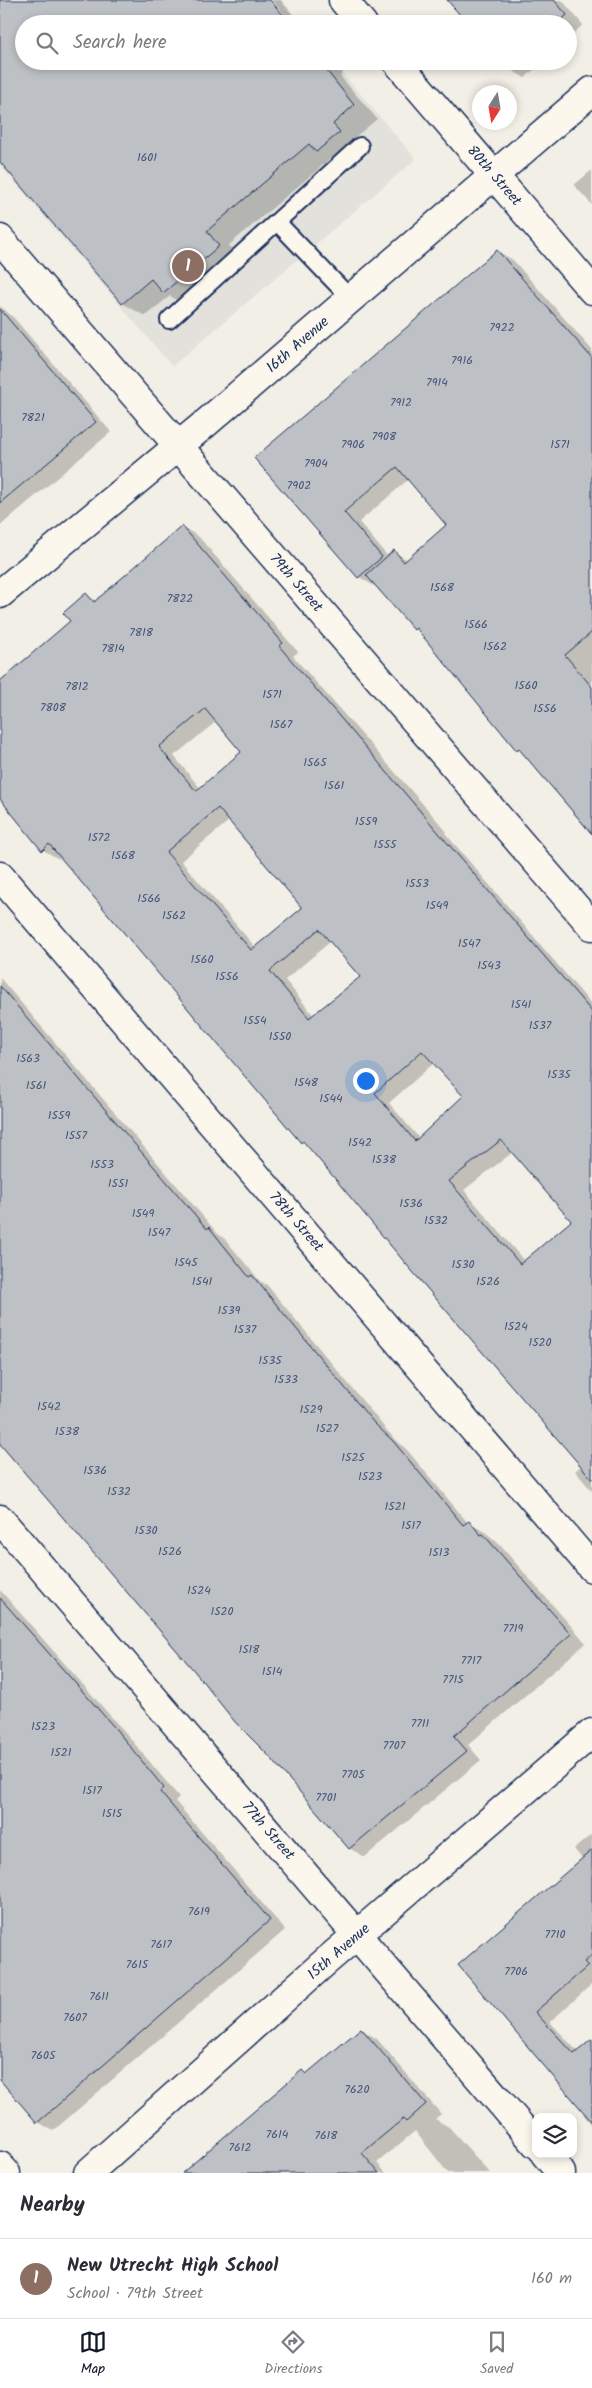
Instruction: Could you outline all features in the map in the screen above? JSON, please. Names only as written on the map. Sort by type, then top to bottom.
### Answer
[{"type":"street","points":[[343,0],[356,15]]},
{"type":"street","name":"80th Street","points":[[404,70],[592,290]]},
{"type":"street","name":"16th Avenue","points":[[0,594],[178,447],[592,91]]},
{"type":"street","name":"79th Street","points":[[0,239],[592,926]]},
{"type":"street","name":"78th Street","points":[[0,876],[592,1568]]},
{"type":"street","name":"77th Street","points":[[0,1519],[532,2139]]},
{"type":"street","name":"15th Avenue","points":[[88,2173],[358,1935],[592,1734]]},
{"type":"street","points":[[548,2158],[561,2173]]},
{"type":"street","points":[[0,2166],[6,2173]]},
{"type":"lane","points":[[169,320],[360,146]]},
{"type":"lane","points":[[277,222],[351,299]]},
{"type":"shaded area","points":[[0,0],[279,0],[292,15],[15,15],[15,70],[340,70],[416,159],[172,366],[0,165]]},
{"type":"building","points":[[0,0],[270,0],[283,15],[15,15],[15,70],[326,70],[354,105],[333,124],[340,132],[316,152],[309,144],[207,231],[219,246],[163,293],[151,279],[122,304],[0,162]]},
{"type":"building","points":[[447,0],[554,0],[567,15],[460,15]]},
{"type":"building","points":[[497,250],[592,358],[592,632],[565,655],[592,687],[592,834],[519,749],[517,751],[416,628],[414,630],[366,575],[394,550],[404,562],[446,525],[397,467],[344,512],[382,557],[358,578],[254,458]]},
{"type":"building","points":[[0,309],[96,422],[0,503]]},
{"type":"building","points":[[182,526],[283,643],[279,646],[592,1012],[592,1479],[406,1264],[303,1141],[301,1143],[49,844],[42,851],[0,799],[0,681],[70,621],[63,613],[86,593],[94,602]],"holes":[[[205,709],[241,752],[196,791],[159,747]],[[218,808],[302,908],[251,950],[166,852]],[[319,929],[360,977],[309,1018],[270,971]],[[422,1051],[463,1096],[415,1141],[375,1093]],[[501,1140],[571,1221],[520,1264],[449,1181]]]},
{"type":"building","points":[[0,986],[207,1229],[209,1227],[249,1277],[252,1275],[374,1423],[393,1441],[463,1525],[469,1521],[481,1535],[483,1534],[571,1634],[454,1736],[467,1751],[349,1849],[269,1756],[235,1722],[196,1673],[0,1444]]},
{"type":"building","points":[[0,1598],[114,1727],[164,1788],[160,1792],[270,1920],[37,2123],[0,2080]]},
{"type":"building","points":[[592,1850],[592,1955],[584,1962],[588,1966],[535,2012],[574,2054],[592,2039],[592,2122],[458,1965]]},
{"type":"building","points":[[361,2028],[426,2104],[406,2122],[403,2119],[362,2153],[379,2173],[182,2173],[302,2070],[306,2074]]},
{"type":"place","name":"New Utrecht High School","points":[[188,266]]}]
